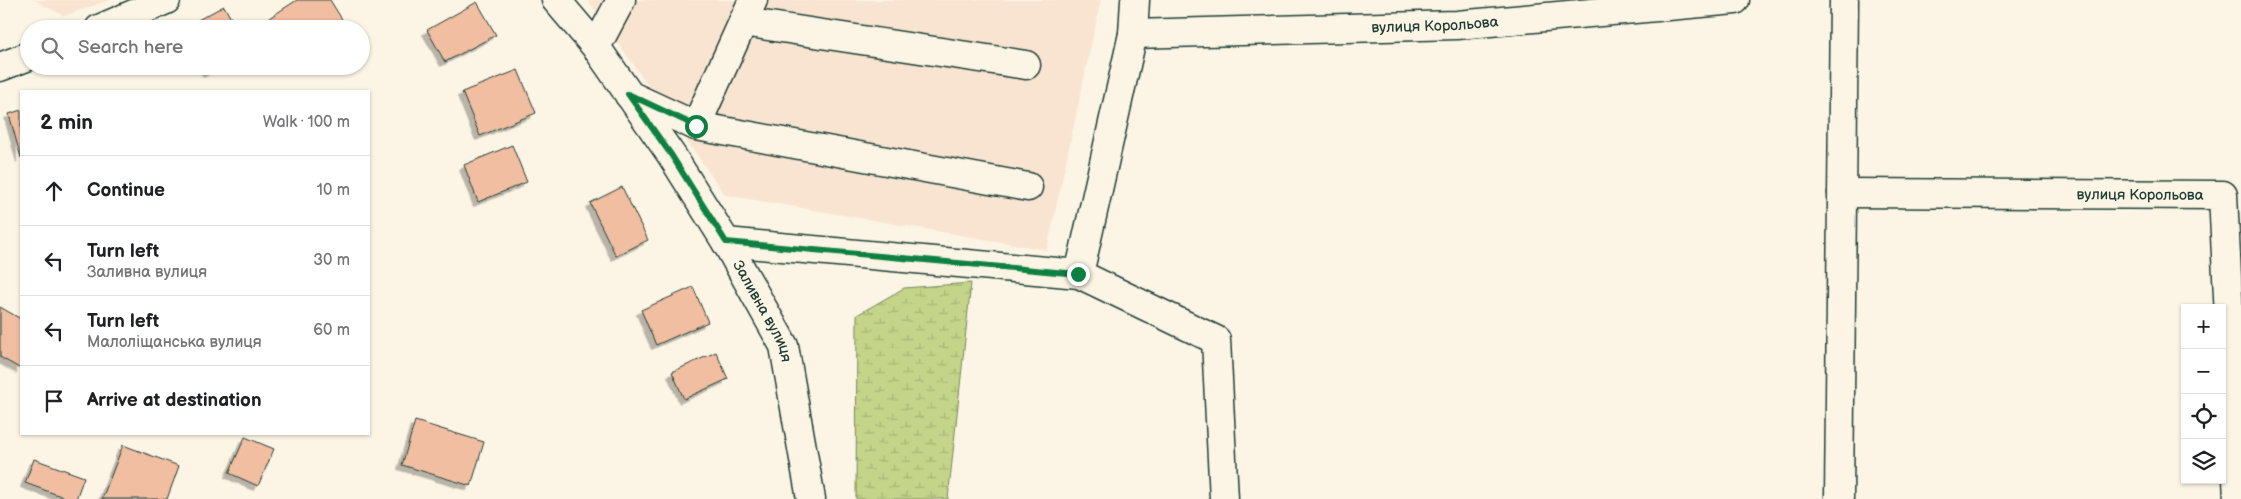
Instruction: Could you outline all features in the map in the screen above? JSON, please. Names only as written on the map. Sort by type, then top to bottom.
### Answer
[{"type":"street","points":[[120,20],[166,0]]},
{"type":"street","name":"Заливна вулиця","points":[[556,0],[596,47],[672,156],[726,242],[784,346],[811,499]]},
{"type":"street","points":[[596,47],[621,0]]},
{"type":"street","points":[[1078,274],[1133,34],[1135,0]]},
{"type":"street","name":"вулиця Корольова","points":[[1133,34],[1457,25],[1736,0]]},
{"type":"street","points":[[1839,499],[1844,0]]},
{"type":"street","points":[[696,126],[748,11],[1026,65]]},
{"type":"street","points":[[0,67],[20,59]]},
{"type":"street","points":[[628,94],[696,126],[1028,187]]},
{"type":"street","name":"вулиця Корольова","points":[[1842,193],[2223,195],[2238,499]]},
{"type":"street","points":[[726,242],[1078,274],[1216,340],[1224,499]]},
{"type":"shaded area","points":[[34,0],[110,0],[64,16]]},
{"type":"shaded area","points":[[588,0],[1101,0],[1047,250],[725,195]]},
{"type":"green space","points":[[971,283],[948,499],[856,499],[857,315],[904,288]]},
{"type":"building","points":[[297,0],[330,0],[342,20],[266,20]]},
{"type":"building","points":[[477,2],[496,35],[445,62],[427,30]]},
{"type":"building","points":[[224,6],[232,20],[198,20]]},
{"type":"building","points":[[518,70],[536,113],[480,136],[462,92]]},
{"type":"building","points":[[20,110],[20,154],[9,114]]},
{"type":"building","points":[[512,145],[527,182],[478,202],[464,165]]},
{"type":"building","points":[[622,187],[648,240],[616,256],[590,203]]},
{"type":"building","points":[[693,287],[708,322],[656,345],[641,310]]},
{"type":"building","points":[[0,307],[20,318],[20,368],[0,357]]},
{"type":"building","points":[[716,352],[728,379],[684,399],[672,372]]},
{"type":"building","points":[[415,421],[484,442],[471,486],[402,465]]},
{"type":"building","points":[[245,437],[274,449],[258,486],[229,473]]},
{"type":"building","points":[[123,445],[179,466],[167,499],[102,499]]},
{"type":"building","points":[[34,459],[84,477],[76,499],[69,499],[25,483]]},
{"type":"route","points":[[696,126],[628,94],[672,156],[726,242],[1078,274]]}]
